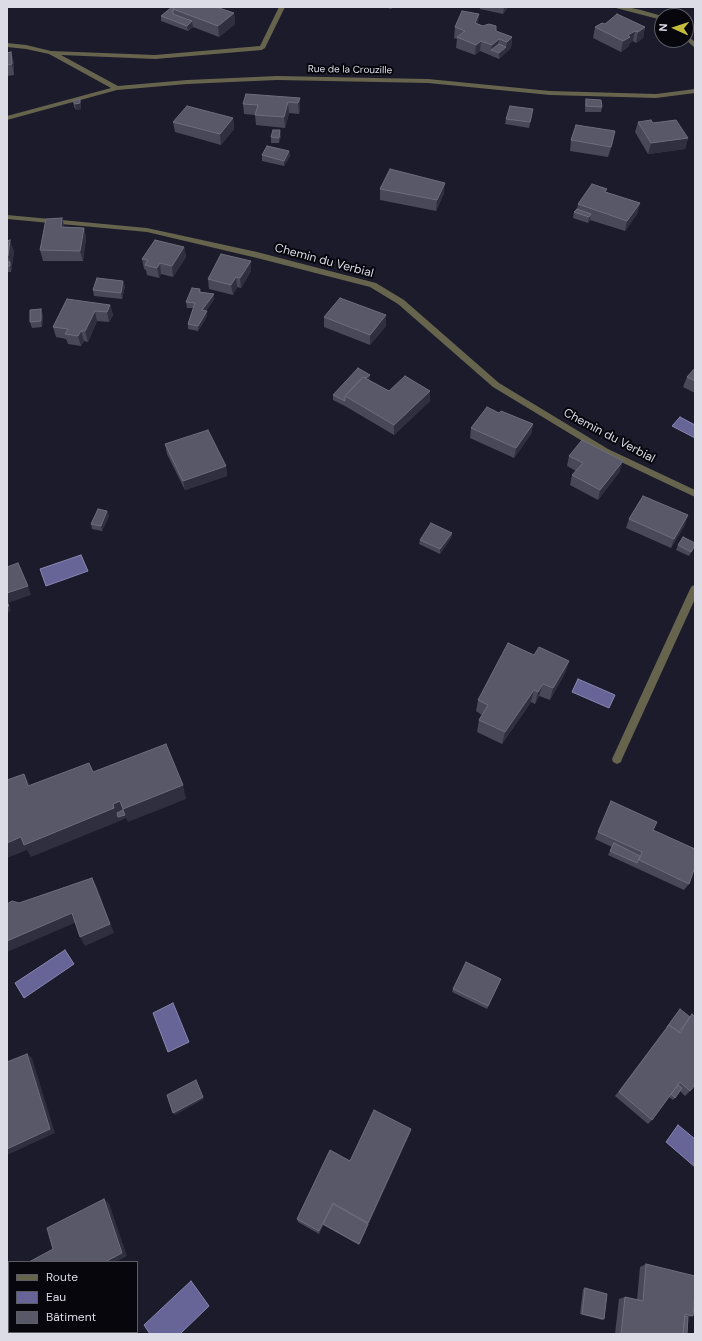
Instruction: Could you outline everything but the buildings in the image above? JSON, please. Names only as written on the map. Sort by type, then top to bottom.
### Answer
[{"type":"street","points":[[51,54],[155,57],[262,48],[282,7]]},
{"type":"street","points":[[615,7],[654,16]]},
{"type":"street","points":[[7,46],[26,47],[51,54],[117,88]]},
{"type":"street","name":"Rue de la Crouzille","points":[[7,118],[117,88],[187,82],[277,78],[428,81],[550,94],[656,96],[695,91]]},
{"type":"street","name":"Chemin du Verbial","points":[[7,217],[147,230],[257,255],[373,285],[401,302],[496,385],[606,451],[695,494]]},
{"type":"street","points":[[617,759],[695,589]]},
{"type":"water","points":[[680,417],[695,425],[695,438],[672,426]]},
{"type":"water","points":[[81,555],[88,571],[46,586],[40,569]]},
{"type":"water","points":[[578,679],[615,695],[609,708],[572,692]]},
{"type":"water","points":[[65,950],[74,964],[24,998],[15,983]]},
{"type":"water","points":[[173,1003],[189,1042],[168,1052],[153,1013]]},
{"type":"water","points":[[678,1125],[695,1139],[695,1167],[666,1142]]},
{"type":"water","points":[[191,1281],[209,1306],[180,1334],[150,1334],[144,1325]]}]
